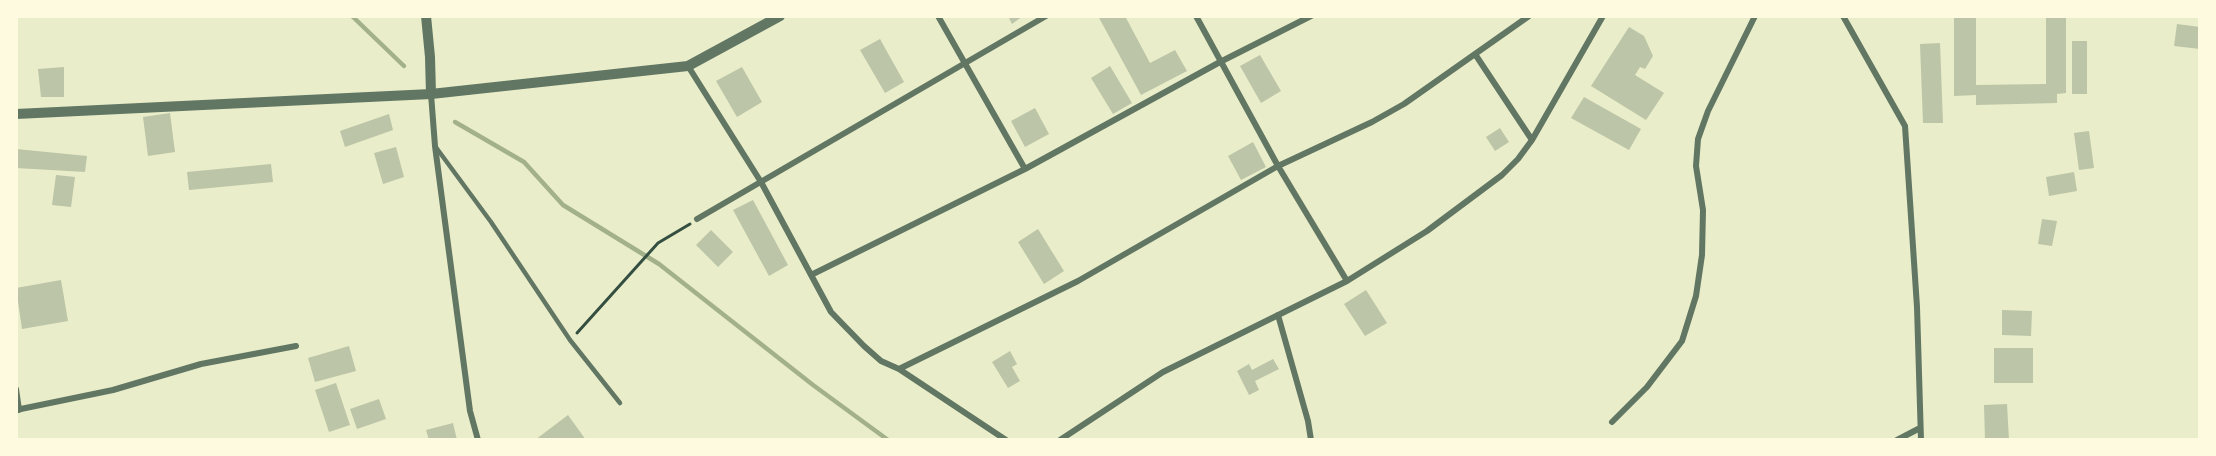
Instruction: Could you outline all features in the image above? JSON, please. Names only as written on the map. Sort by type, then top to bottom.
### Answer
[{"type":"street","points":[[426,16],[435,146],[470,411],[478,440]]},
{"type":"street","points":[[16,114],[431,94],[688,66],[780,16]]},
{"type":"street","points":[[938,16],[963,64],[1025,169]]},
{"type":"street","points":[[697,219],[1046,16]]},
{"type":"street","points":[[1196,16],[1278,166],[1347,281]]},
{"type":"street","points":[[811,275],[1025,169],[1220,62],[1311,16]]},
{"type":"street","points":[[899,369],[1078,281],[1278,166],[1372,122],[1404,104],[1529,16]]},
{"type":"street","points":[[1060,440],[1163,372],[1347,281],[1426,231],[1502,175],[1532,140],[1603,16]]},
{"type":"street","points":[[1612,422],[1647,387],[1683,341],[1696,296],[1702,255],[1703,210],[1696,166],[1698,139],[1708,111],[1755,16]]},
{"type":"street","points":[[1843,16],[1905,126],[1917,308],[1922,440]]},
{"type":"street","points":[[1475,54],[1532,140]]},
{"type":"street","points":[[688,66],[761,182],[831,312],[881,361],[899,369],[1006,440]]},
{"type":"street","points":[[1278,315],[1308,421],[1311,440]]},
{"type":"street","points":[[16,389],[18,410],[113,390],[201,364],[296,346]]},
{"type":"street","points":[[1897,440],[1920,428]]},
{"type":"lane","points":[[435,146],[491,222],[570,340],[620,403]]},
{"type":"path","points":[[570,340],[636,270],[658,243],[697,219]]},
{"type":"building","points":[[1008,16],[1023,16],[1012,24]]},
{"type":"building","points":[[1098,16],[1125,16],[1150,63],[1175,50],[1187,71],[1141,95]]},
{"type":"building","points":[[1954,16],[1976,16],[1976,85],[2046,84],[2046,16],[2066,16],[2066,93],[2057,94],[2057,103],[1976,105],[1976,95],[1954,96]]},
{"type":"building","points":[[2177,24],[2200,27],[2200,49],[2174,46]]},
{"type":"building","points":[[1629,27],[1644,36],[1653,56],[1645,69],[1640,67],[1635,75],[1664,93],[1646,120],[1591,86]]},
{"type":"building","points":[[880,39],[904,82],[885,93],[860,50]]},
{"type":"building","points":[[2072,41],[2087,41],[2087,94],[2072,94]]},
{"type":"building","points":[[1940,43],[1943,123],[1923,123],[1920,44]]},
{"type":"building","points":[[1260,55],[1281,91],[1261,103],[1240,66]]},
{"type":"building","points":[[1110,66],[1132,103],[1113,114],[1091,78]]},
{"type":"building","points":[[64,67],[64,97],[41,97],[38,69]]},
{"type":"building","points":[[742,67],[762,102],[737,117],[716,81]]},
{"type":"building","points":[[1584,97],[1641,129],[1629,150],[1571,118]]},
{"type":"building","points":[[1035,108],[1049,134],[1025,147],[1011,121]]},
{"type":"building","points":[[170,113],[175,152],[148,156],[143,117]]},
{"type":"building","points":[[389,114],[393,130],[345,147],[340,131]]},
{"type":"building","points":[[1500,128],[1509,142],[1495,151],[1486,137]]},
{"type":"building","points":[[2089,131],[2094,168],[2079,170],[2074,133]]},
{"type":"building","points":[[1253,142],[1266,167],[1241,180],[1228,156]]},
{"type":"building","points":[[396,147],[404,177],[383,184],[374,153]]},
{"type":"building","points":[[16,149],[87,156],[85,172],[16,168]]},
{"type":"building","points":[[271,164],[273,182],[189,190],[187,172]]},
{"type":"building","points":[[2074,172],[2077,191],[2049,196],[2046,177]]},
{"type":"building","points":[[56,175],[75,177],[71,207],[52,205]]},
{"type":"building","points":[[753,200],[788,265],[769,276],[733,210]]},
{"type":"building","points":[[2042,219],[2057,221],[2052,246],[2038,244]]},
{"type":"building","points":[[1038,229],[1064,271],[1044,284],[1018,242]]},
{"type":"building","points":[[711,230],[733,252],[718,267],[696,245]]},
{"type":"building","points":[[61,280],[68,321],[22,329],[16,288]]},
{"type":"building","points":[[1366,290],[1387,323],[1365,336],[1344,304]]},
{"type":"building","points":[[2002,310],[2032,311],[2031,336],[2002,335]]},
{"type":"building","points":[[349,346],[356,371],[315,382],[308,358]]},
{"type":"building","points":[[1994,348],[2033,348],[2033,383],[1994,383]]},
{"type":"building","points":[[1010,351],[1017,364],[1012,367],[1020,381],[1008,388],[992,362]]},
{"type":"building","points":[[1273,359],[1279,369],[1255,381],[1259,390],[1249,395],[1237,371],[1249,364],[1252,370]]},
{"type":"building","points":[[336,383],[350,425],[329,432],[315,390]]},
{"type":"building","points":[[379,399],[386,419],[357,429],[350,409]]},
{"type":"building","points":[[2007,404],[2009,440],[1985,440],[1984,405]]},
{"type":"building","points":[[568,415],[586,440],[535,440]]},
{"type":"building","points":[[453,423],[457,440],[429,440],[426,430]]},
{"type":"waterway","points":[[352,16],[404,66]]},
{"type":"waterway","points":[[455,122],[524,162],[563,205],[659,264],[813,385],[888,440]]}]
